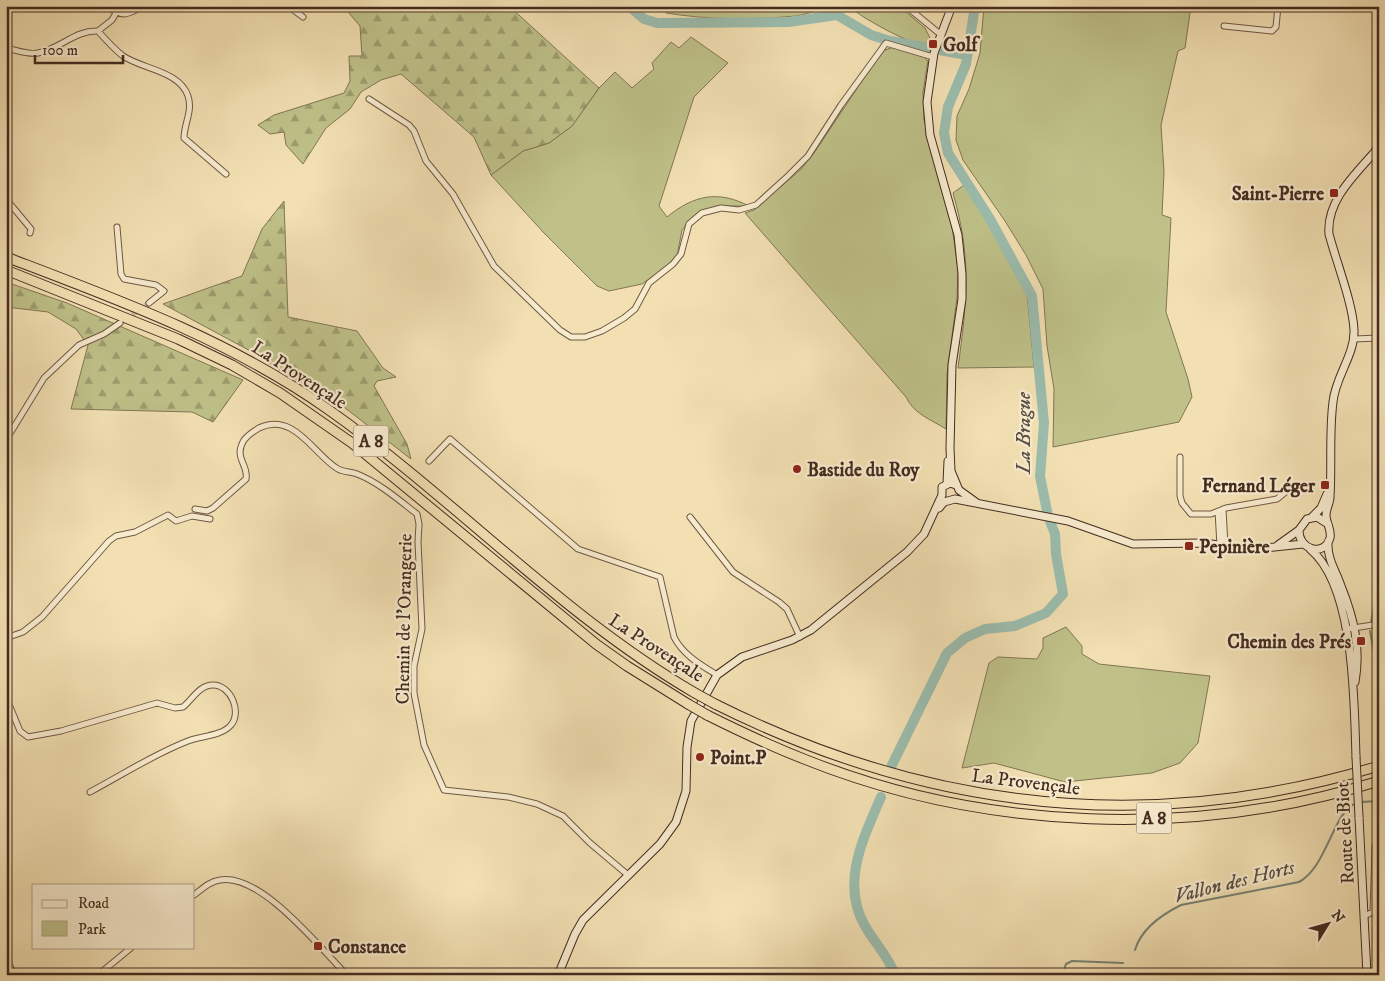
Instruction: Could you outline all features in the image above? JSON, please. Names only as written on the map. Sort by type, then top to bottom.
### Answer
[{"type":"highway","name":"La Provençale","points":[[6,257],[194,332],[235,352],[302,392],[378,447],[593,625],[649,665],[715,704],[772,731],[870,768],[989,795],[1047,802],[1103,805],[1175,804],[1275,792],[1323,782],[1379,766]]},
{"type":"highway","name":"La Provençale","points":[[6,270],[178,338],[232,365],[280,393],[352,444],[596,644],[627,666],[708,715],[805,760],[867,781],[927,797],[1045,816],[1130,819],[1215,815],[1305,801],[1379,781]]},
{"type":"street","points":[[106,6],[116,13],[126,15],[144,6]]},
{"type":"street","points":[[288,6],[303,17]]},
{"type":"street","points":[[906,6],[940,34]]},
{"type":"street","points":[[952,6],[936,45],[927,89],[930,135],[954,215],[962,274],[962,299],[952,365],[947,484],[941,490],[948,498],[1068,521],[1133,544],[1202,543],[1254,549],[1303,544]]},
{"type":"street","points":[[1224,26],[1272,31],[1276,27],[1278,6]]},
{"type":"street","points":[[98,31],[112,20],[116,13]]},
{"type":"street","points":[[6,48],[38,53],[88,30],[98,31],[122,55],[181,84],[188,96],[189,114],[184,130],[184,138],[226,174]]},
{"type":"street","points":[[369,99],[409,125],[414,131],[426,161],[453,194],[478,243],[494,266],[560,330],[572,337],[585,337],[610,326],[635,309],[649,283],[673,264],[680,254],[689,224],[702,213],[721,208],[739,210],[756,205],[788,176],[808,156],[841,105],[886,43],[934,55]]},
{"type":"street","points":[[1299,530],[1303,544],[1310,549],[1320,548],[1328,542],[1330,533],[1326,516],[1330,498],[1333,395],[1354,339],[1351,314],[1329,234],[1328,224],[1339,195],[1379,147]]},
{"type":"street","points":[[6,199],[24,220],[30,229],[30,233]]},
{"type":"street","points":[[117,227],[121,274],[124,279],[156,285],[164,291],[149,303]]},
{"type":"street","points":[[6,440],[44,378],[79,345],[104,334],[120,324]]},
{"type":"street","points":[[1354,339],[1379,338]]},
{"type":"street","name":"Chemin de l'Orangerie","points":[[195,509],[207,511],[213,508],[246,479],[240,458],[240,448],[245,438],[265,426],[278,425],[296,430],[337,468],[356,473],[417,514],[419,524],[418,542],[422,629],[414,666],[414,693],[424,745],[444,790],[508,797],[537,804],[564,816],[604,856],[628,875]]},
{"type":"street","points":[[429,461],[450,439],[578,549],[612,559],[627,567],[656,574],[662,581],[674,636],[679,645],[700,664],[717,675]]},
{"type":"street","points":[[950,448],[951,471],[957,487]]},
{"type":"street","points":[[1180,457],[1182,503],[1191,514],[1211,514],[1221,510],[1277,499],[1294,485]]},
{"type":"street","points":[[947,484],[957,487],[977,503]]},
{"type":"street","points":[[558,975],[583,920],[660,844],[676,822],[686,791],[687,747],[691,721],[717,675],[730,664],[749,654],[800,637],[827,618],[914,546],[924,534],[932,516],[957,487]]},
{"type":"street","points":[[1273,547],[1289,539],[1299,530],[1303,521],[1312,517],[1321,508],[1330,489]]},
{"type":"street","points":[[1221,510],[1222,545]]},
{"type":"street","points":[[6,638],[23,632],[42,617],[103,548],[116,536],[135,532],[168,514],[176,521],[192,516],[210,519]]},
{"type":"street","points":[[690,517],[733,572],[779,602],[786,609],[800,637]]},
{"type":"street","points":[[1312,517],[1321,518],[1328,524]]},
{"type":"street","name":"Route de Biot","points":[[1328,542],[1328,556],[1341,586],[1351,628],[1367,973]]},
{"type":"street","name":"Route de Biot","points":[[1310,549],[1324,564],[1351,628]]},
{"type":"street","points":[[1351,628],[1379,624]]},
{"type":"street","points":[[6,697],[20,731],[28,737],[61,731],[157,703],[175,708],[183,707],[202,688],[212,685],[222,687],[231,695],[235,706],[234,719],[230,726],[222,732],[172,747],[90,792]]},
{"type":"street","points":[[1364,916],[1370,915],[1373,912],[1375,848],[1379,833]]},
{"type":"street","points":[[195,894],[207,885],[220,880],[232,879],[250,885],[267,895],[347,975]]},
{"type":"street","points":[[98,975],[131,948]]},
{"type":"street","points":[[6,953],[13,975]]},
{"type":"green space","points":[[343,6],[509,6],[599,88],[572,126],[549,143],[523,151],[491,175],[474,137],[401,74],[381,80],[361,92],[350,109],[326,128],[303,164],[286,145],[284,132],[270,134],[258,125],[274,115],[344,93],[350,81],[349,56],[362,56],[360,26]]},
{"type":"green space","points":[[663,6],[839,6],[796,16],[731,19],[666,13]]},
{"type":"green space","points":[[839,6],[899,6],[925,28],[931,40],[928,44],[921,44],[904,39],[853,10]]},
{"type":"green space","points":[[984,6],[1191,6],[1185,48],[1178,51],[1161,125],[1164,172],[1162,215],[1171,218],[1166,312],[1192,397],[1179,422],[1053,447],[1054,389],[1047,346],[1043,289],[1026,255],[1005,221],[963,160],[956,140],[957,116],[969,89],[980,53]]},
{"type":"green space","points":[[691,37],[728,63],[694,97],[659,206],[667,217],[687,204],[706,197],[727,198],[749,206],[723,206],[692,219],[682,230],[677,256],[665,268],[642,284],[609,291],[597,286],[544,233],[491,175],[523,151],[549,143],[572,126],[599,88],[615,72],[632,88],[654,69],[652,63],[671,42],[679,48]]},
{"type":"green space","points":[[894,47],[923,56],[928,61],[923,92],[924,120],[952,227],[958,269],[957,298],[947,374],[946,429],[913,408],[906,397],[745,213],[754,210],[801,169],[814,153],[882,51]]},
{"type":"green space","points":[[964,185],[991,227],[1027,294],[1034,367],[958,368],[964,322],[966,280],[963,239],[953,193]]},
{"type":"green space","points":[[284,201],[288,317],[357,331],[383,368],[396,377],[377,381],[374,386],[407,444],[411,459],[340,404],[283,372],[256,354],[163,304],[242,276],[262,229]]},
{"type":"green space","points":[[6,282],[67,303],[243,380],[213,422],[192,412],[71,409],[88,345],[76,329],[48,312],[6,307]]},
{"type":"green space","points":[[1066,627],[1082,646],[1082,654],[1099,664],[1210,676],[1198,743],[1180,763],[1152,773],[1065,782],[994,763],[962,768],[989,663],[998,657],[1037,659],[1043,648],[1043,638]]},
{"type":"waterway","points":[[629,6],[644,19],[657,23],[788,22],[837,15],[871,35],[890,41],[967,55]]},
{"type":"waterway","name":"La Brague","points":[[892,765],[947,653],[965,638],[985,629],[1015,626],[1046,613],[1063,594],[1056,554],[1055,534],[1048,516],[1040,476],[1044,423],[1032,296],[990,219],[948,153],[944,133],[948,107],[966,64],[975,6]]},
{"type":"waterway","name":"Vallon des Horts","points":[[1371,623],[1379,576]]},
{"type":"waterway","name":"Vallon des Horts","points":[[1370,631],[1379,680]]},
{"type":"waterway","name":"La Brague","points":[[881,797],[857,860],[855,893],[858,910],[865,926],[889,962],[895,975]]},
{"type":"waterway","name":"Vallon des Horts","points":[[1361,802],[1379,801]]},
{"type":"waterway","name":"Vallon des Horts","points":[[1135,950],[1138,942],[1153,923],[1181,905],[1299,882],[1317,864],[1342,816],[1357,803]]},
{"type":"waterway","name":"Vallon des Horts","points":[[1062,975],[1066,964],[1072,961],[1123,963]]},
{"type":"tunnel","points":[[120,323],[149,303]]},
{"type":"place","name":"Golf","points":[[933,44]]},
{"type":"place","name":"Saint-Pierre","points":[[1334,193]]},
{"type":"place","name":"Bastide du Roy","points":[[797,469]]},
{"type":"place","name":"Fernand Léger","points":[[1325,485]]},
{"type":"place","name":"Pepinière","points":[[1189,546]]},
{"type":"place","name":"Chemin des Prés","points":[[1361,641]]},
{"type":"place","name":"Point.P","points":[[700,757]]},
{"type":"place","name":"Constance","points":[[318,946]]}]
